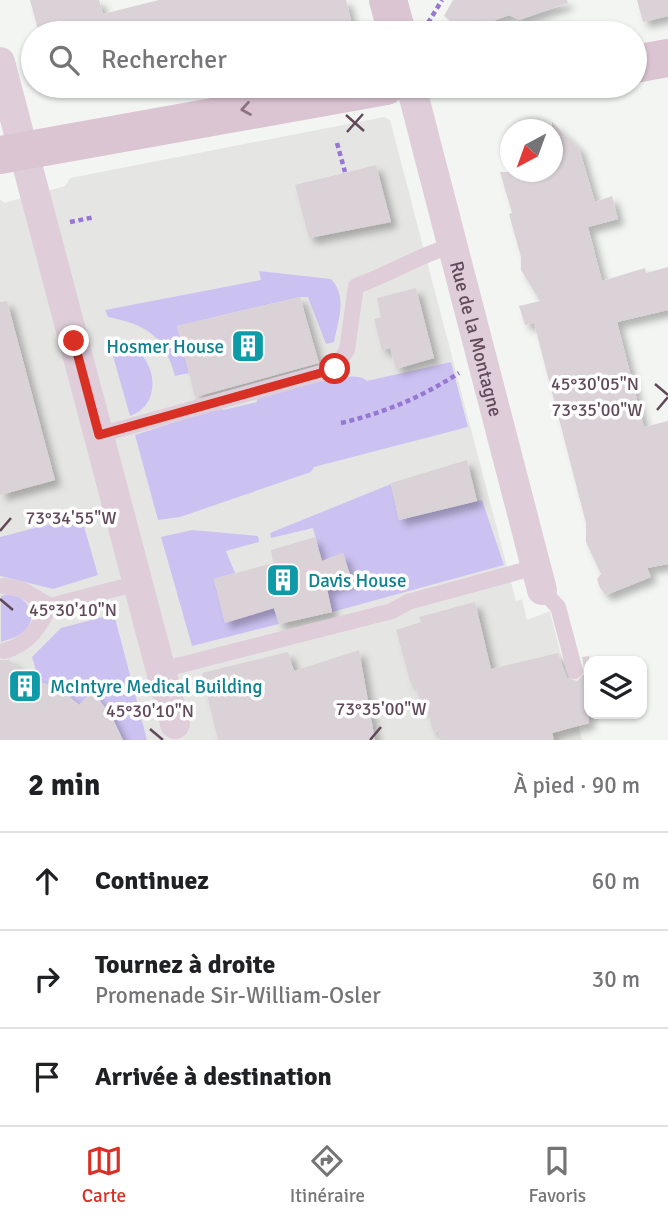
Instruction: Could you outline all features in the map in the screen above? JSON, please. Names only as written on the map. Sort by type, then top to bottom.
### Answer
[{"type":"main road","points":[[388,0],[394,21]]},
{"type":"main road","points":[[647,62],[668,58]]},
{"type":"main road","points":[[12,153],[319,98]]},
{"type":"street","points":[[0,62],[12,153],[99,435],[175,724]]},
{"type":"street","name":"Rue de la Montagne","points":[[414,98],[539,579]]},
{"type":"lane","points":[[99,435],[335,369],[347,350],[355,286],[377,279],[428,252],[453,246]]},
{"type":"lane","points":[[161,670],[392,611],[408,602],[539,579],[558,607],[575,671]]},
{"type":"lane","points":[[4,651],[19,647],[32,636],[50,607],[138,583]]},
{"type":"lane","points":[[2,586],[21,589],[50,607]]},
{"type":"path","points":[[429,21],[442,0]]},
{"type":"path","points":[[337,143],[345,172]]},
{"type":"path","points":[[69,222],[95,217]]},
{"type":"path","points":[[341,423],[387,411],[430,392],[459,373]]},
{"type":"shaded area","points":[[384,117],[390,120],[516,601],[522,599],[527,620],[550,611],[582,740],[0,740],[0,199],[4,203],[65,186],[70,178]]},
{"type":"shaded area","points":[[259,271],[331,279],[339,293],[340,301],[334,342],[326,344],[308,297],[300,297],[177,326],[189,373],[175,376],[166,351],[152,334],[134,324],[108,317],[105,310],[261,280]]},
{"type":"shaded area","points":[[109,342],[124,343],[136,349],[151,372],[150,398],[143,409],[130,416]]},
{"type":"shaded area","points":[[451,362],[468,427],[314,467],[311,472],[180,517],[158,520],[135,435],[221,407],[223,410],[257,402],[257,398],[332,378],[359,377],[367,381]]},
{"type":"shaded area","points":[[391,484],[399,520],[482,500],[504,565],[332,612],[327,589],[352,581],[343,553],[322,561],[313,528],[271,538],[270,533]]},
{"type":"shaded area","points":[[81,516],[98,575],[53,589],[0,576],[0,537]]},
{"type":"shaded area","points":[[192,530],[258,536],[259,542],[226,551],[235,573],[214,579],[225,622],[274,608],[279,624],[192,646],[161,537]]},
{"type":"shaded area","points":[[9,594],[25,602],[32,617],[22,633],[1,642],[1,596]]},
{"type":"shaded area","points":[[114,614],[147,740],[123,740],[110,713],[92,692],[79,705],[62,691],[39,681],[32,657],[61,628]]},
{"type":"building","points":[[30,0],[99,0],[103,14],[159,0],[346,0],[351,21],[36,21]]},
{"type":"building","points":[[453,0],[567,0],[568,3],[519,20],[509,15],[493,21],[450,21],[444,16]]},
{"type":"building","points":[[637,0],[668,0],[668,16],[643,21]]},
{"type":"building","points":[[563,133],[579,148],[595,202],[612,196],[618,219],[588,227],[602,281],[645,268],[646,273],[668,267],[668,310],[617,322],[644,427],[668,421],[668,564],[647,568],[651,577],[606,595],[600,588],[597,579],[601,574],[586,542],[586,523],[534,323],[525,325],[519,306],[540,301],[521,270],[521,257],[509,214],[512,213],[503,182],[563,182]]},
{"type":"building","points":[[376,165],[391,222],[309,238],[295,185]]},
{"type":"building","points":[[416,288],[434,358],[396,369],[390,348],[382,350],[374,319],[381,317],[377,298]]},
{"type":"building","name":"Hosmer House","points":[[300,297],[319,363],[195,397],[177,326]]},
{"type":"building","points":[[7,301],[55,480],[0,495],[0,302]]},
{"type":"building","points":[[467,460],[477,501],[399,520],[391,483]]},
{"type":"building","name":"Davis House","points":[[315,537],[322,561],[343,553],[352,581],[327,589],[332,612],[279,624],[274,608],[225,623],[214,579],[273,563],[271,550]]},
{"type":"building","points":[[475,602],[491,669],[558,653],[567,678],[577,681],[584,674],[584,719],[589,719],[589,723],[552,733],[554,740],[440,740],[438,731],[433,732],[427,708],[422,709],[415,683],[411,684],[396,630],[421,622],[419,617]]},
{"type":"building","points":[[359,650],[375,740],[218,740],[202,673],[288,652],[294,671]]},
{"type":"building","name":"McIntyre Medical Building","points":[[0,660],[9,660],[31,678],[62,691],[79,705],[92,692],[110,713],[123,740],[0,740]]},
{"type":"place","name":"Hosmer House","points":[[248,346]]},
{"type":"place","name":"Davis House","points":[[283,580]]},
{"type":"place","name":"McIntyre Medical Building","points":[[25,686]]},
{"type":"route","points":[[74,341],[99,435],[335,369]]}]
